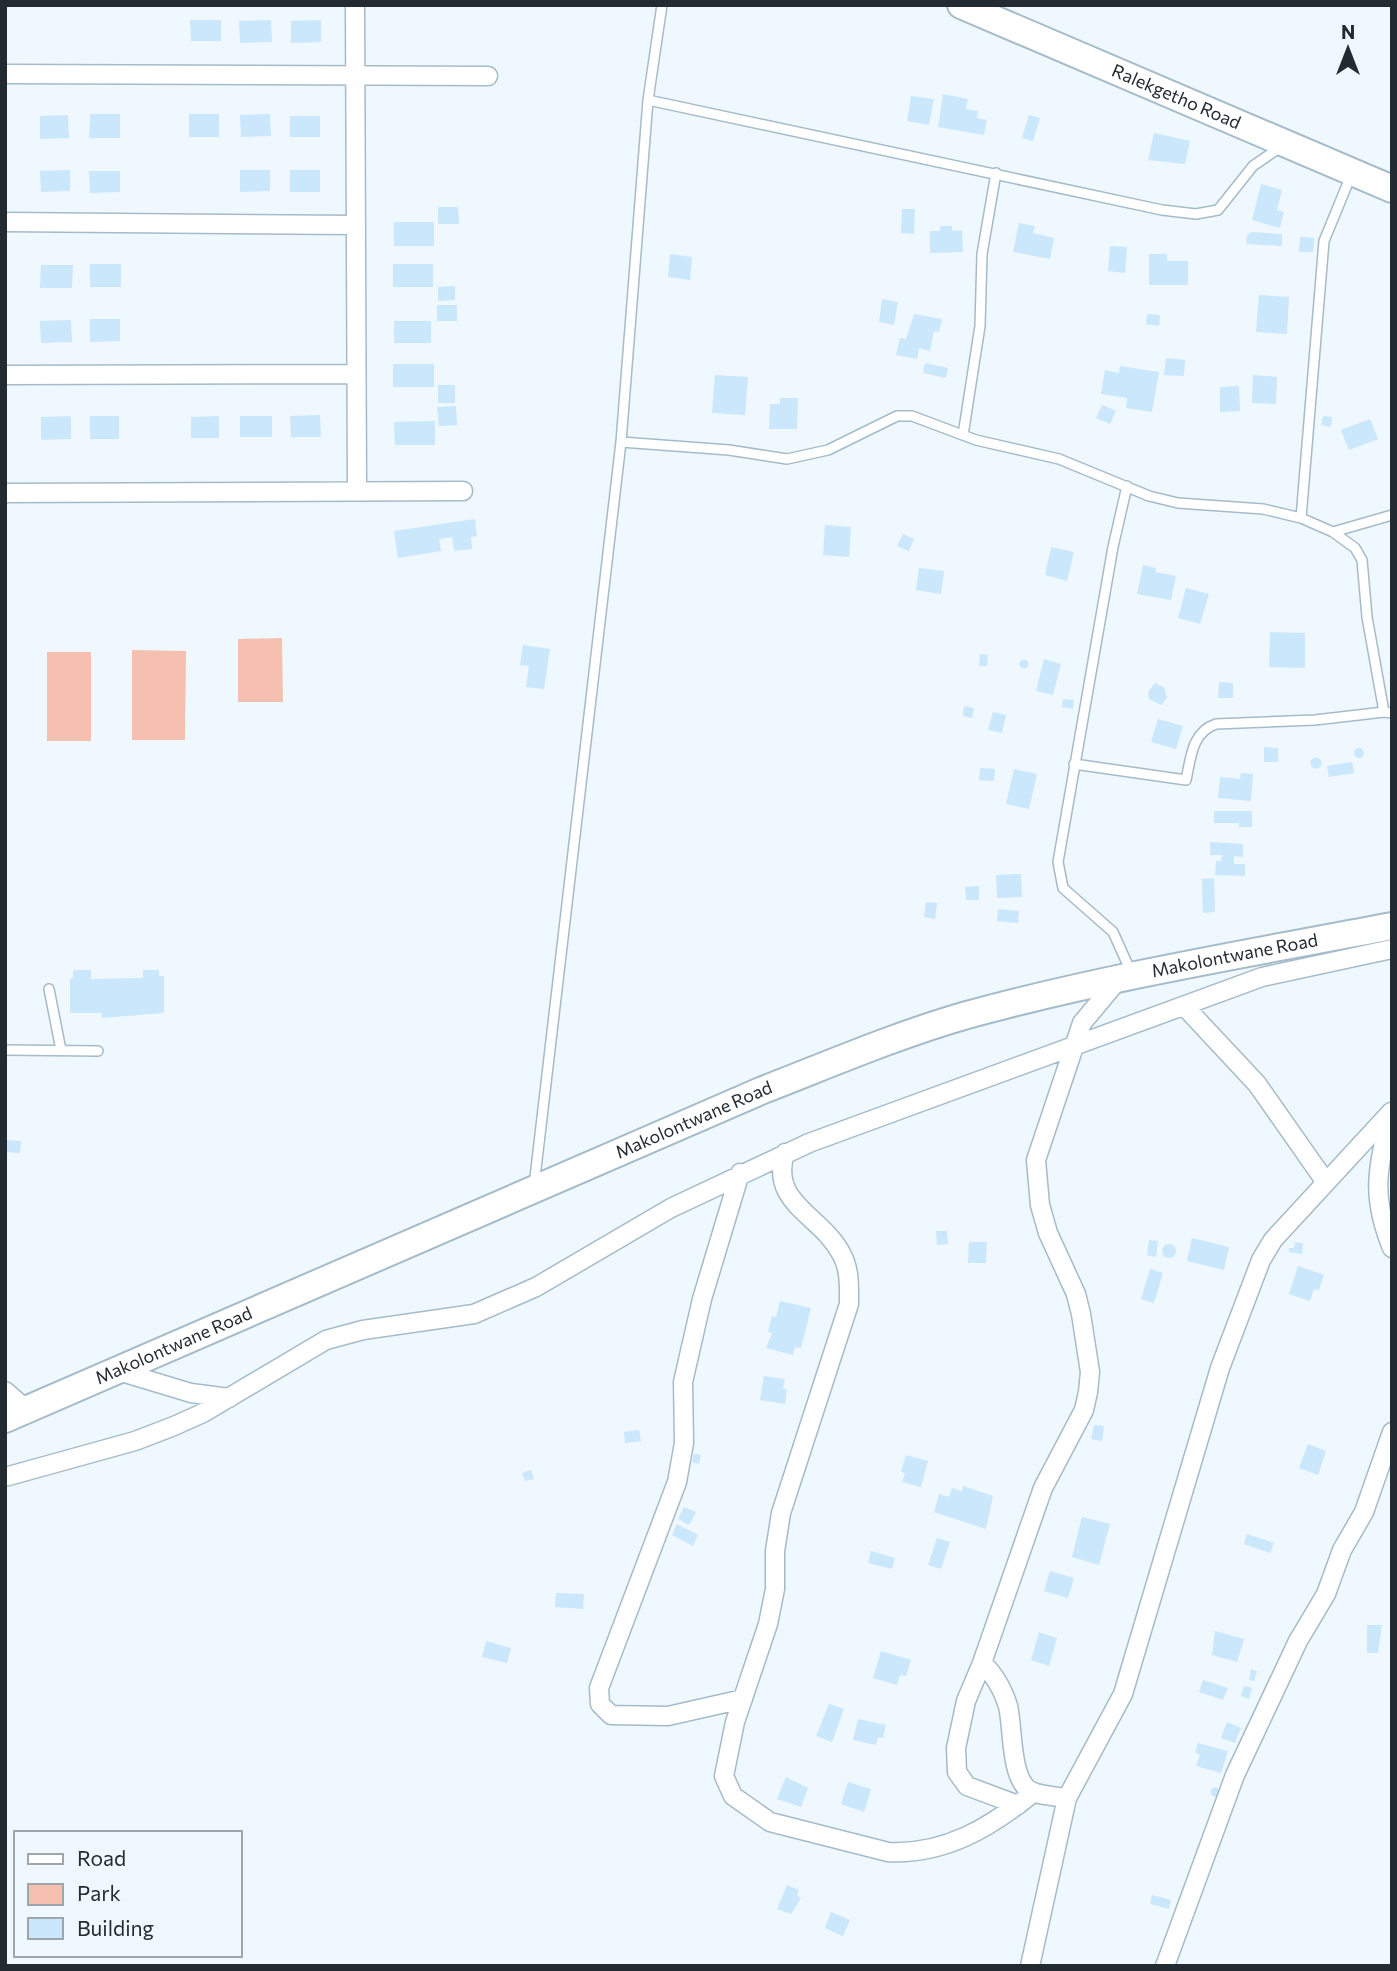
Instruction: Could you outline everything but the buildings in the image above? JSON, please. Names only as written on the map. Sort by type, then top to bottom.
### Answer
[{"type":"main road","name":"Ralekgetho Road","points":[[961,5],[1392,189]]},
{"type":"main road","name":"Makolontwane Road","points":[[16,1415],[763,1090],[871,1048],[964,1016],[1125,978],[1392,943]]},
{"type":"street","points":[[355,5],[357,489]]},
{"type":"street","points":[[5,74],[488,76]]},
{"type":"street","points":[[5,222],[356,225]]},
{"type":"street","points":[[5,375],[356,374]]},
{"type":"street","points":[[5,493],[357,489],[463,491]]},
{"type":"street","points":[[5,1477],[135,1441],[203,1413],[326,1340],[354,1332],[474,1314],[536,1287],[661,1214],[740,1173],[913,1103],[1072,1049],[1273,974],[1392,943]]},
{"type":"street","points":[[1018,1805],[975,1790],[957,1772],[956,1748],[962,1716],[1043,1488],[1084,1410],[1088,1392],[1090,1372],[1076,1294],[1048,1233],[1040,1205],[1036,1160],[1082,1023],[1125,978]]},
{"type":"street","points":[[1186,1008],[1257,1083],[1325,1181]]},
{"type":"street","points":[[1030,1966],[1067,1798],[1123,1694],[1220,1367],[1261,1260],[1273,1240],[1391,1111]]},
{"type":"street","points":[[1391,1111],[1377,1184],[1381,1226],[1392,1248]]},
{"type":"street","points":[[785,1153],[780,1170],[782,1186],[788,1196],[822,1227],[843,1256],[848,1270],[849,1304],[781,1513],[775,1551],[774,1597],[743,1699],[724,1776],[733,1796],[770,1822],[888,1852],[908,1853],[960,1841],[1034,1792]]},
{"type":"street","points":[[740,1173],[702,1299],[683,1382],[684,1443],[677,1482],[598,1688],[600,1704],[611,1715],[668,1716],[743,1699]]},
{"type":"street","points":[[118,1371],[191,1393],[229,1398]]},
{"type":"street","points":[[5,1391],[16,1415]]},
{"type":"street","points":[[1165,1966],[1235,1775],[1298,1641],[1326,1594],[1342,1550],[1364,1512],[1392,1432]]},
{"type":"street","points":[[982,1663],[994,1676],[1008,1707],[1021,1779],[1034,1792],[1067,1798]]},
{"type":"lane","points":[[534,1191],[621,442],[648,100],[663,5]]},
{"type":"lane","points":[[648,100],[1137,205],[1208,214],[1218,210],[1252,166],[1285,145]]},
{"type":"lane","points":[[963,435],[980,326],[982,254],[996,173]]},
{"type":"lane","points":[[1301,518],[1324,241],[1352,173]]},
{"type":"lane","points":[[621,442],[729,450],[787,459],[828,450],[897,416],[931,421],[963,435],[1059,459],[1178,503],[1264,509],[1301,518],[1333,532],[1355,548],[1362,560],[1367,617],[1388,713],[1315,720],[1216,724],[1205,728],[1197,736],[1186,780],[1074,764]]},
{"type":"lane","points":[[1125,978],[1122,946],[1113,932],[1063,888],[1058,876],[1058,862],[1113,547],[1127,486]]},
{"type":"lane","points":[[1333,532],[1392,515]]},
{"type":"lane","points":[[49,989],[61,1050]]},
{"type":"lane","points":[[5,1051],[98,1051]]},
{"type":"green space","points":[[282,638],[283,702],[238,702],[238,639]]},
{"type":"green space","points":[[132,650],[186,651],[185,740],[132,740]]},
{"type":"green space","points":[[47,652],[91,652],[91,741],[47,741]]}]
